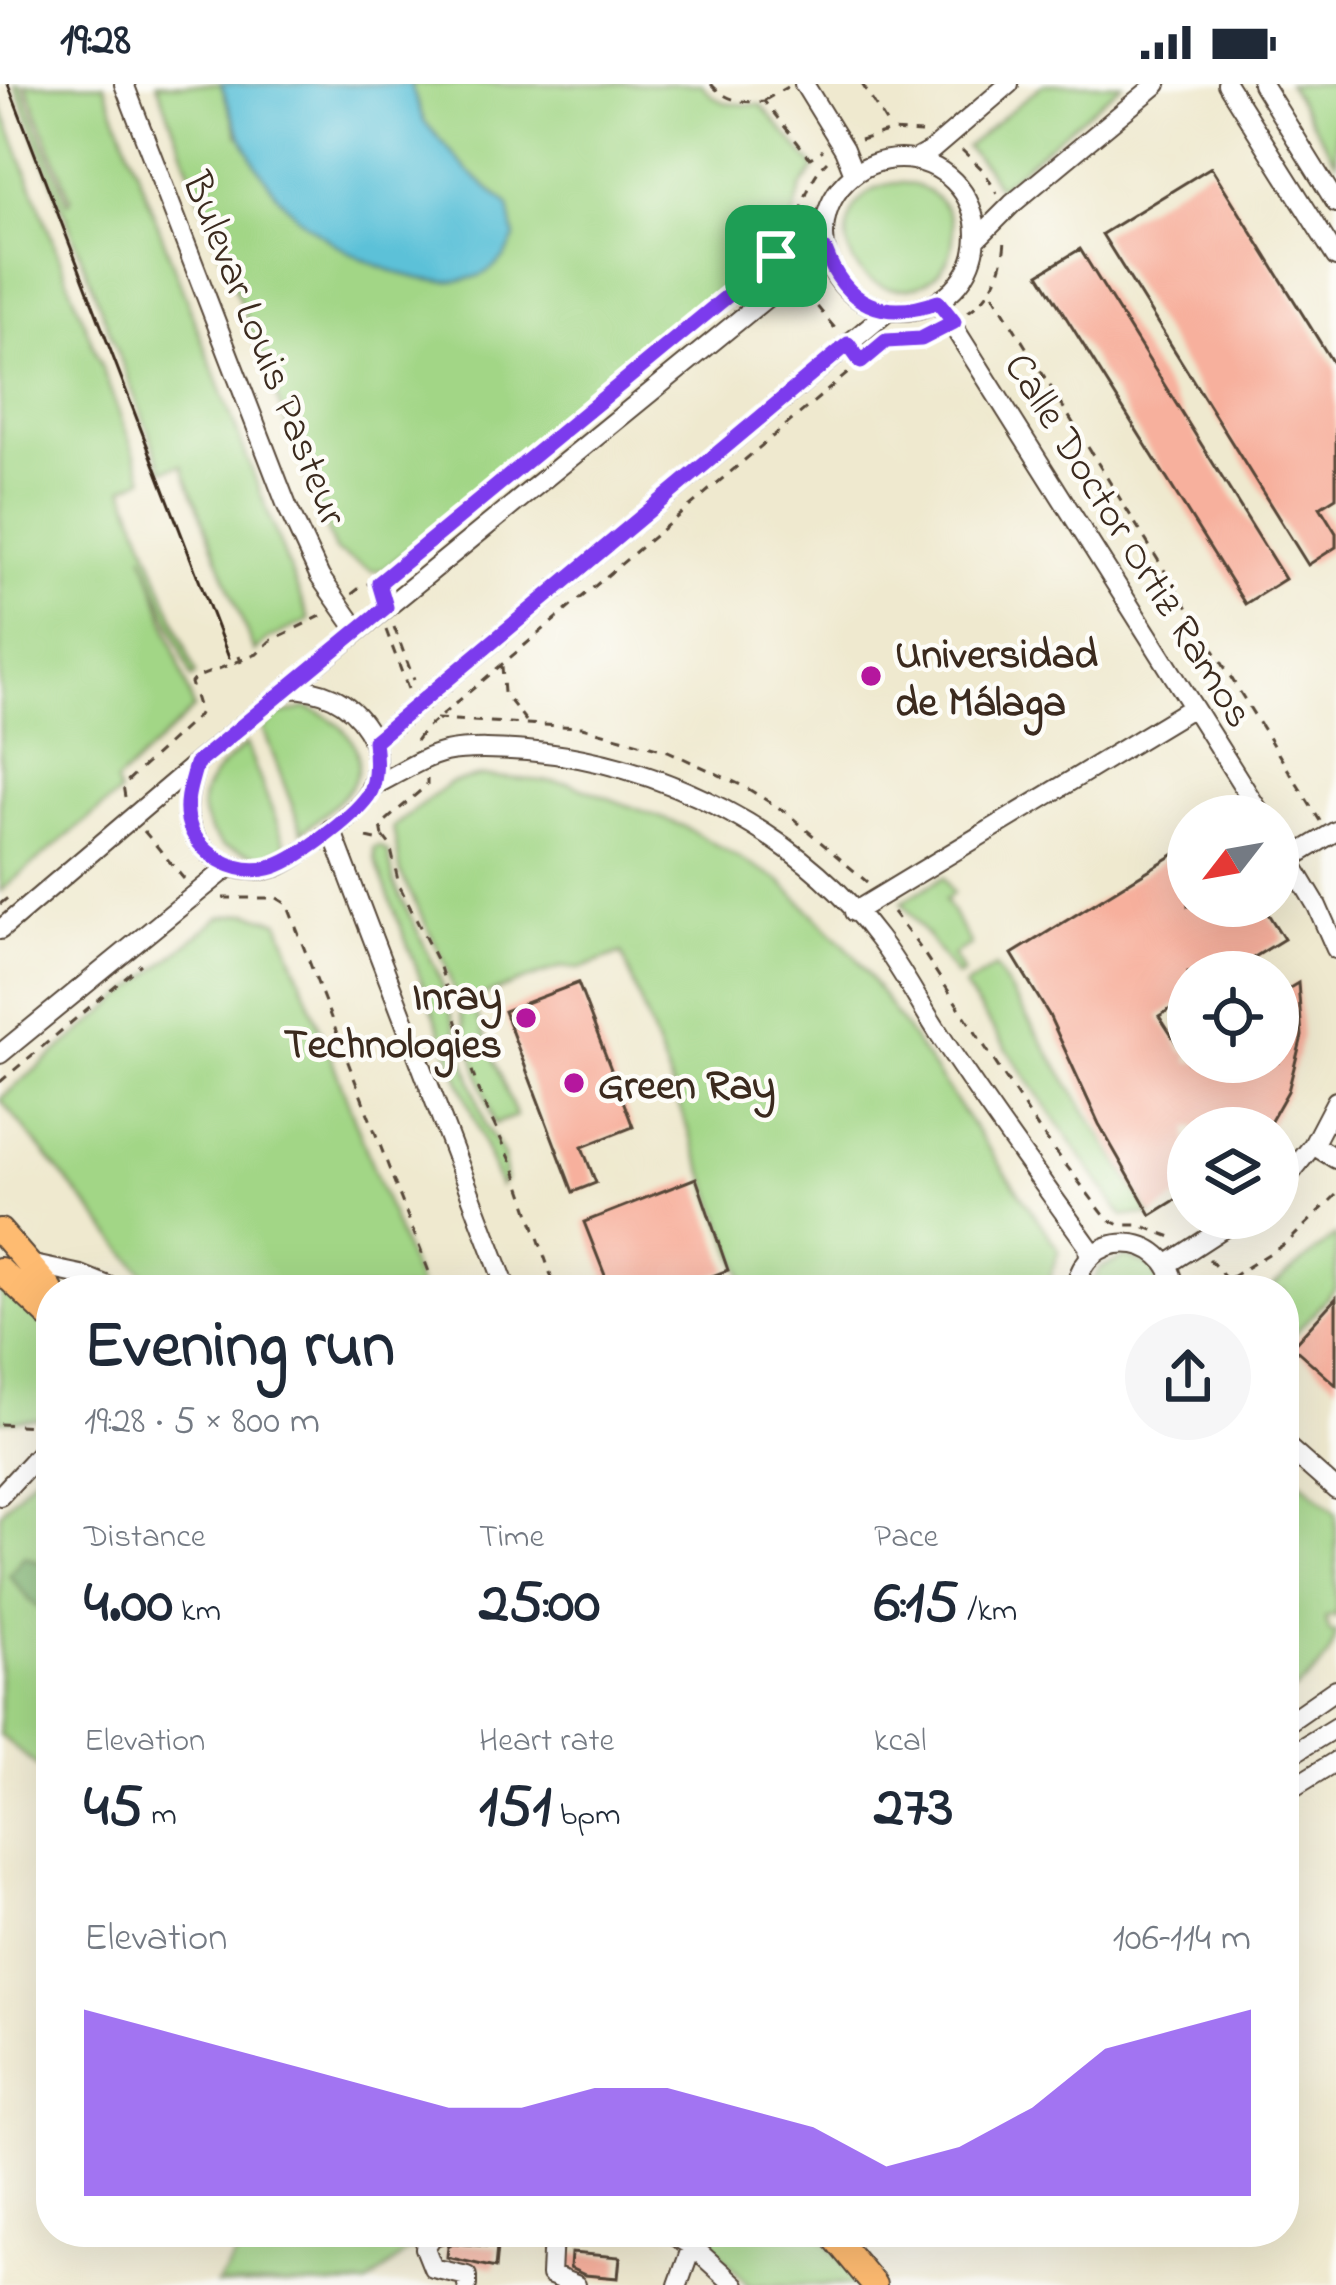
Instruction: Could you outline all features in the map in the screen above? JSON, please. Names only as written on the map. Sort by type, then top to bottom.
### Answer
[{"type":"main road","points":[[0,1231],[38,1275]]},
{"type":"main road","points":[[0,1270],[36,1304]]},
{"type":"main road","points":[[842,2247],[874,2285]]},
{"type":"street","name":"Bulevar Louis Pasteur","points":[[124,84],[287,506],[320,577],[358,631]]},
{"type":"street","points":[[914,160],[1009,84]]},
{"type":"street","points":[[976,240],[966,198],[934,168],[914,160],[892,159],[854,174],[829,208],[824,229],[833,272],[866,304],[888,311],[914,310],[938,302],[964,275],[976,240],[1002,212],[1157,84]]},
{"type":"street","points":[[1227,84],[1336,257]]},
{"type":"street","points":[[1262,84],[1336,203]]},
{"type":"street","points":[[795,86],[854,174]]},
{"type":"street","points":[[0,930],[825,250]]},
{"type":"street","name":"Calle Doctor Ortiz Ramos","points":[[938,302],[1249,795]]},
{"type":"street","points":[[374,741],[417,698],[888,311]]},
{"type":"street","points":[[196,764],[187,801],[189,824],[203,849],[230,866],[257,871],[276,867],[331,830],[369,794],[374,741],[356,712],[340,701],[313,689],[288,688]]},
{"type":"street","points":[[854,912],[1193,706]]},
{"type":"street","points":[[371,787],[447,752],[505,749],[561,754],[673,786],[755,828],[825,883],[878,937],[943,1040],[1088,1246],[1090,1256]]},
{"type":"street","points":[[331,830],[501,1275]]},
{"type":"street","points":[[1299,853],[1332,833]]},
{"type":"street","points":[[0,1054],[230,866]]},
{"type":"street","points":[[1299,878],[1336,949]]},
{"type":"street","points":[[1299,1163],[1335,1108]]},
{"type":"street","points":[[1313,1145],[1336,1159]]},
{"type":"street","points":[[1168,1264],[1207,1239]]},
{"type":"street","points":[[1079,1275],[1090,1256],[1102,1247],[1132,1242],[1147,1246],[1168,1264],[1171,1275]]},
{"type":"street","points":[[29,1264],[81,1275]]},
{"type":"street","points":[[0,1496],[36,1457]]},
{"type":"street","points":[[1299,1457],[1336,1490]]},
{"type":"street","points":[[1299,1715],[1336,1689]]},
{"type":"street","points":[[1299,1750],[1336,1727]]},
{"type":"street","points":[[1299,1784],[1336,1761]]},
{"type":"street","points":[[426,2247],[433,2268],[467,2281]]},
{"type":"street","points":[[552,2247],[551,2276],[576,2285]]},
{"type":"street","points":[[678,2285],[692,2247]]},
{"type":"street","points":[[693,2247],[735,2285]]},
{"type":"path","points":[[711,84],[727,98],[744,103],[764,101],[795,86]]},
{"type":"path","points":[[862,84],[891,131]]},
{"type":"path","points":[[764,101],[810,158],[834,149],[858,140],[891,131],[917,132],[969,155],[984,171],[1002,212],[1004,253],[990,290],[980,304],[921,339],[886,341],[436,719],[417,698],[385,615],[379,583],[794,239],[801,200],[834,149]]},
{"type":"path","points":[[791,274],[848,344]]},
{"type":"path","points":[[990,290],[1332,833]]},
{"type":"path","points":[[385,615],[417,698]]},
{"type":"path","points":[[239,656],[242,663]]},
{"type":"path","points":[[502,663],[504,693],[528,722]]},
{"type":"path","points":[[211,665],[213,673]]},
{"type":"path","points":[[367,838],[383,836],[391,845],[399,885],[440,967],[478,1090],[514,1167],[551,1275]]},
{"type":"path","points":[[215,901],[277,898],[287,904],[430,1275]]},
{"type":"path","points":[[0,1082],[139,965]]},
{"type":"path","points":[[1235,1275],[1288,1242],[1336,1195]]},
{"type":"path","points":[[0,1424],[36,1426]]},
{"type":"green space","points":[[15,84],[21,84],[68,203],[71,200],[26,84],[104,84],[309,620],[268,639],[254,652],[182,465],[163,470]]},
{"type":"green space","points":[[157,84],[221,84],[238,135],[509,206],[469,172],[424,121],[410,84],[702,84],[722,101],[761,105],[815,168],[801,188],[790,231],[386,568],[373,571],[335,551]]},
{"type":"green space","points":[[1043,84],[1122,84],[998,188],[966,147]]},
{"type":"green space","points":[[1288,84],[1336,84],[1336,161]]},
{"type":"green space","points":[[0,103],[144,478],[124,488],[196,674],[192,678],[143,553],[194,709],[116,783],[119,794],[0,891]]},
{"type":"green space","points":[[900,183],[920,187],[937,199],[949,216],[953,236],[949,256],[937,273],[920,285],[900,289],[880,285],[863,273],[851,256],[847,236],[851,216],[863,199],[880,187]]},
{"type":"green space","points":[[305,708],[343,729],[357,752],[358,765],[346,793],[302,832],[263,728],[278,715]]},
{"type":"green space","points":[[246,744],[286,846],[264,857],[223,846],[203,816],[205,790]]},
{"type":"green space","points":[[481,776],[569,783],[683,826],[780,881],[855,956],[1059,1250],[1050,1275],[742,1275],[622,953],[579,969],[561,967],[471,1000],[516,1116],[494,1124],[445,963],[401,874],[393,827],[450,783]]},
{"type":"green space","points":[[374,848],[388,852],[394,883],[438,973],[486,1127],[504,1156],[505,1179],[500,1186],[375,860]]},
{"type":"green space","points":[[944,877],[953,893],[945,900],[971,945],[953,955],[963,973],[957,977],[902,902]]},
{"type":"green space","points":[[248,913],[279,922],[414,1275],[145,1275],[0,1099],[220,917]]},
{"type":"green space","points":[[995,967],[1151,1215],[1124,1216],[1119,1211],[964,987]]},
{"type":"green space","points":[[1336,1235],[1336,1288],[1299,1329],[1299,1275],[1287,1275]]},
{"type":"green space","points":[[1126,1257],[1152,1267],[1156,1275],[1097,1275],[1100,1268]]},
{"type":"green space","points":[[0,1289],[36,1318],[36,1419],[0,1421]]},
{"type":"green space","points":[[36,1473],[36,1765],[0,1735],[0,1513]]},
{"type":"green space","points":[[1299,1479],[1336,1513],[1336,1619],[1334,1615],[1325,1618],[1330,1632],[1336,1632],[1330,1652],[1299,1687]]},
{"type":"green space","points":[[24,1556],[36,1561],[36,1605],[30,1601],[9,1575]]},
{"type":"green space","points":[[245,2247],[424,2247],[408,2251],[367,2285],[217,2285]]},
{"type":"green space","points":[[715,2247],[830,2247],[862,2285],[748,2285]]},
{"type":"water","points":[[221,84],[410,84],[424,121],[469,172],[509,206],[515,238],[507,253],[478,276],[420,279],[389,270],[329,240],[286,205],[264,177]]},
{"type":"building","points":[[1211,167],[1336,368],[1336,497],[1320,507],[1336,533],[1336,547],[1308,565],[1102,234]]},
{"type":"building","points":[[1080,249],[1285,579],[1245,604],[1039,274]]},
{"type":"building","points":[[1167,859],[1167,927],[1276,927],[1284,939],[1264,951],[1167,951],[1167,1011],[1159,1016],[1167,1028],[1167,1083],[1290,1083],[1288,1091],[1279,1107],[1167,1107],[1167,1205],[1151,1215],[1099,1124],[1049,1015],[1012,954]]},
{"type":"building","name":"Green Ray","points":[[578,983],[633,1127],[582,1147],[596,1183],[573,1192],[504,1011]]},
{"type":"building","points":[[696,1178],[728,1270],[715,1275],[605,1275],[584,1222]]},
{"type":"building","points":[[1336,1298],[1336,1385],[1299,1352],[1299,1338]]},
{"type":"building","points":[[448,2247],[497,2247],[495,2268],[447,2257]]},
{"type":"building","points":[[571,2253],[620,2257],[618,2278],[585,2275],[570,2268]]},
{"type":"tram line","points":[[8,84],[229,658]]},
{"type":"place","name":"Universidad de Málaga","points":[[871,676]]},
{"type":"place","name":"Inray Technologies","points":[[526,1018]]},
{"type":"place","name":"Green Ray","points":[[574,1083]]},
{"type":"route","points":[[825,250],[833,272],[866,304],[888,311],[914,310],[938,302],[954,322],[921,339],[886,341],[861,362],[848,344],[374,741],[375,774],[369,794],[331,830],[276,867],[257,871],[230,866],[203,849],[189,824],[187,801],[196,764],[386,607],[379,583],[776,256],[791,274],[825,250]]}]
